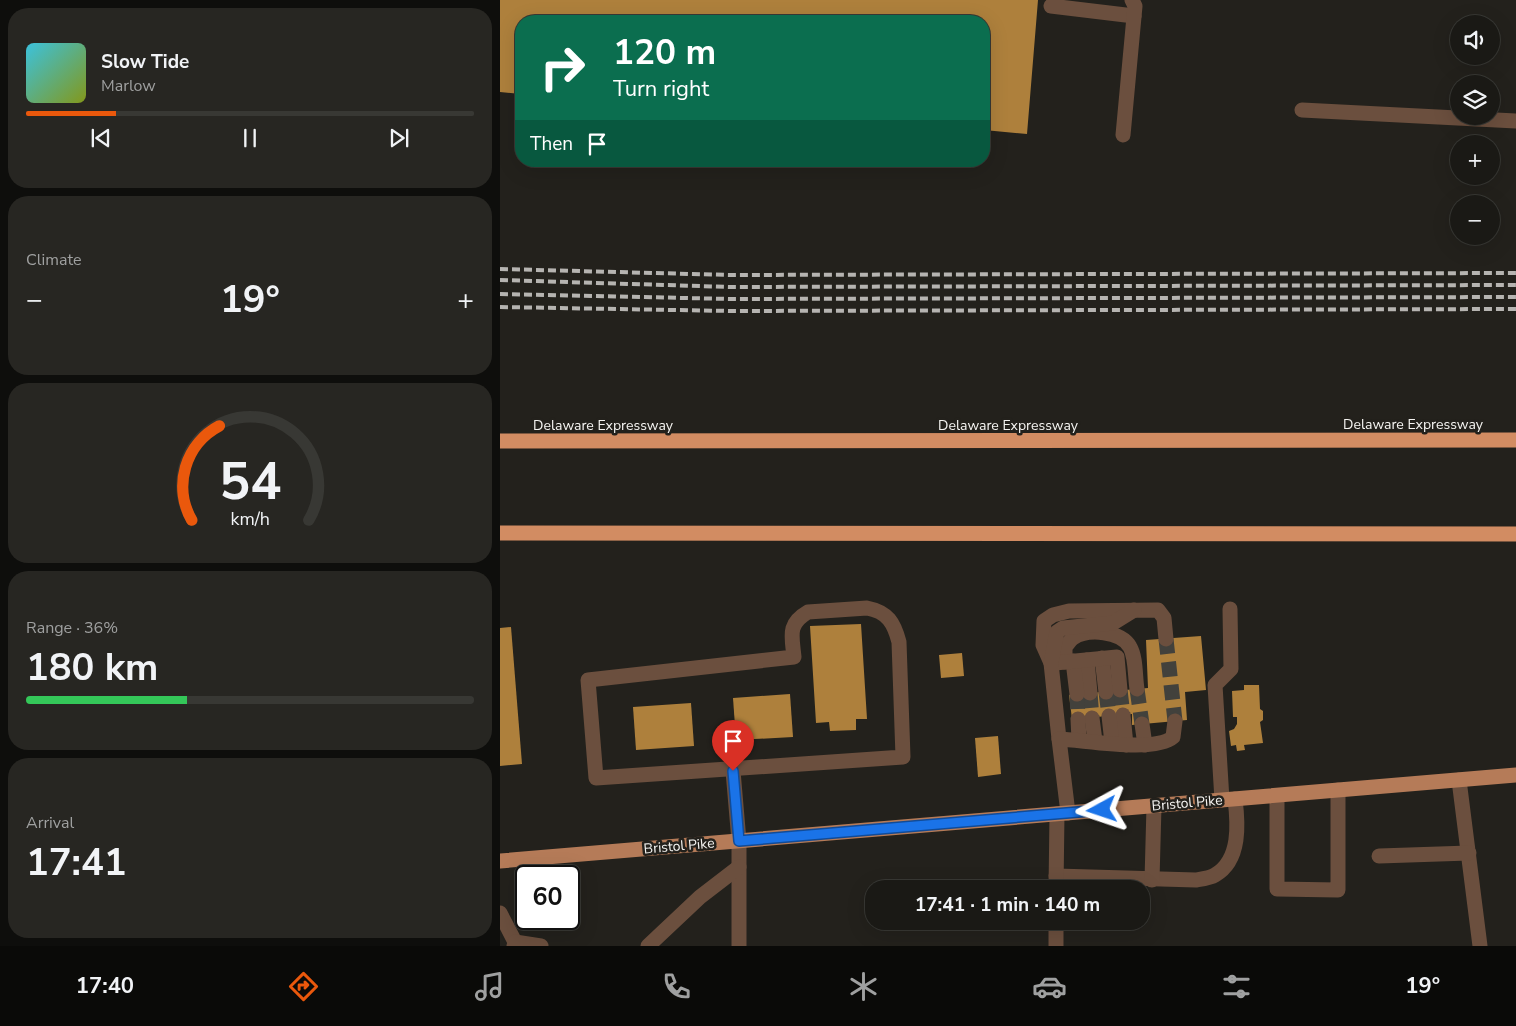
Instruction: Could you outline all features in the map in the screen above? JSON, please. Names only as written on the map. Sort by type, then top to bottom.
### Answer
[{"type":"highway","name":"Delaware Expressway","points":[[500,441],[1516,440]]},
{"type":"highway","points":[[500,533],[1516,534]]},
{"type":"main road","name":"Bristol Pike","points":[[500,861],[1516,775]]},
{"type":"street","points":[[1122,135],[1135,6],[1132,0]]},
{"type":"street","points":[[1051,6],[1134,16]]},
{"type":"street","points":[[1302,110],[1516,121]]},
{"type":"street","points":[[867,608],[887,616],[894,624],[899,642],[903,758],[733,771],[596,778],[588,680],[794,657],[792,632],[794,622],[808,612],[867,608]]},
{"type":"street","points":[[1113,691],[1117,657],[1076,661],[1043,645],[1042,632],[1044,622],[1053,615],[1069,611],[1152,609],[1162,614],[1166,639]]},
{"type":"street","points":[[1154,806],[1152,880],[1196,880],[1215,875],[1228,862],[1235,846],[1238,823],[1228,800],[1215,685],[1231,669],[1230,609]]},
{"type":"street","points":[[1083,694],[1076,661],[1065,647],[1074,638],[1087,633],[1116,634],[1124,638],[1131,648],[1137,689]]},
{"type":"street","points":[[1056,880],[1062,814],[1059,739],[1076,661]]},
{"type":"street","points":[[1116,716],[1119,744]]},
{"type":"street","points":[[1079,740],[1085,718],[1095,741]]},
{"type":"street","points":[[1059,739],[1119,744],[1168,742],[1173,737],[1175,721]]},
{"type":"street","points":[[1142,724],[1145,744]]},
{"type":"street","points":[[733,771],[739,841],[739,946]]},
{"type":"street","points":[[1459,780],[1480,946]]},
{"type":"street","points":[[1277,796],[1277,889],[1338,890],[1338,790]]},
{"type":"street","points":[[1379,856],[1468,854]]},
{"type":"street","points":[[648,946],[700,897],[739,867]]},
{"type":"street","points":[[500,913],[514,944],[541,946]]},
{"type":"street","points":[[1056,930],[1056,946]]},
{"type":"building","points":[[500,0],[1038,0],[1027,134],[990,131],[990,15],[515,15],[515,93],[500,92]]},
{"type":"building","points":[[861,624],[867,719],[856,719],[856,730],[830,731],[829,722],[816,723],[810,626]]},
{"type":"building","points":[[511,627],[522,764],[500,766],[500,628]]},
{"type":"building","points":[[1201,636],[1206,690],[1185,692],[1187,720],[1132,725],[1132,714],[1072,719],[1069,695],[1148,688],[1146,640]]},
{"type":"building","points":[[962,653],[964,676],[941,678],[939,655]]},
{"type":"building","points":[[1244,685],[1259,685],[1260,709],[1263,711],[1263,720],[1260,722],[1263,743],[1244,745],[1245,750],[1237,751],[1236,745],[1231,746],[1229,731],[1234,729],[1237,724],[1237,717],[1233,717],[1232,691],[1244,690]]},
{"type":"building","points":[[790,694],[793,737],[736,740],[733,698]]},
{"type":"building","points":[[691,703],[694,746],[636,750],[633,707]]},
{"type":"building","points":[[998,736],[1001,774],[978,777],[975,738]]},
{"type":"tunnel","points":[[1166,639],[1175,721]]},
{"type":"tunnel","points":[[1137,689],[1142,724]]},
{"type":"tunnel","points":[[1120,690],[1123,715]]},
{"type":"tunnel","points":[[1106,692],[1109,716]]},
{"type":"tunnel","points":[[1090,693],[1092,718]]},
{"type":"tunnel","points":[[1077,694],[1078,719]]},
{"type":"railway","points":[[500,269],[731,275],[1516,273]]},
{"type":"railway","points":[[500,280],[731,287],[1516,285]]},
{"type":"railway","points":[[500,294],[732,299],[1516,297]]},
{"type":"railway","points":[[500,307],[732,311],[1516,309]]},
{"type":"route","points":[[733,771],[739,841],[1102,810]]}]
